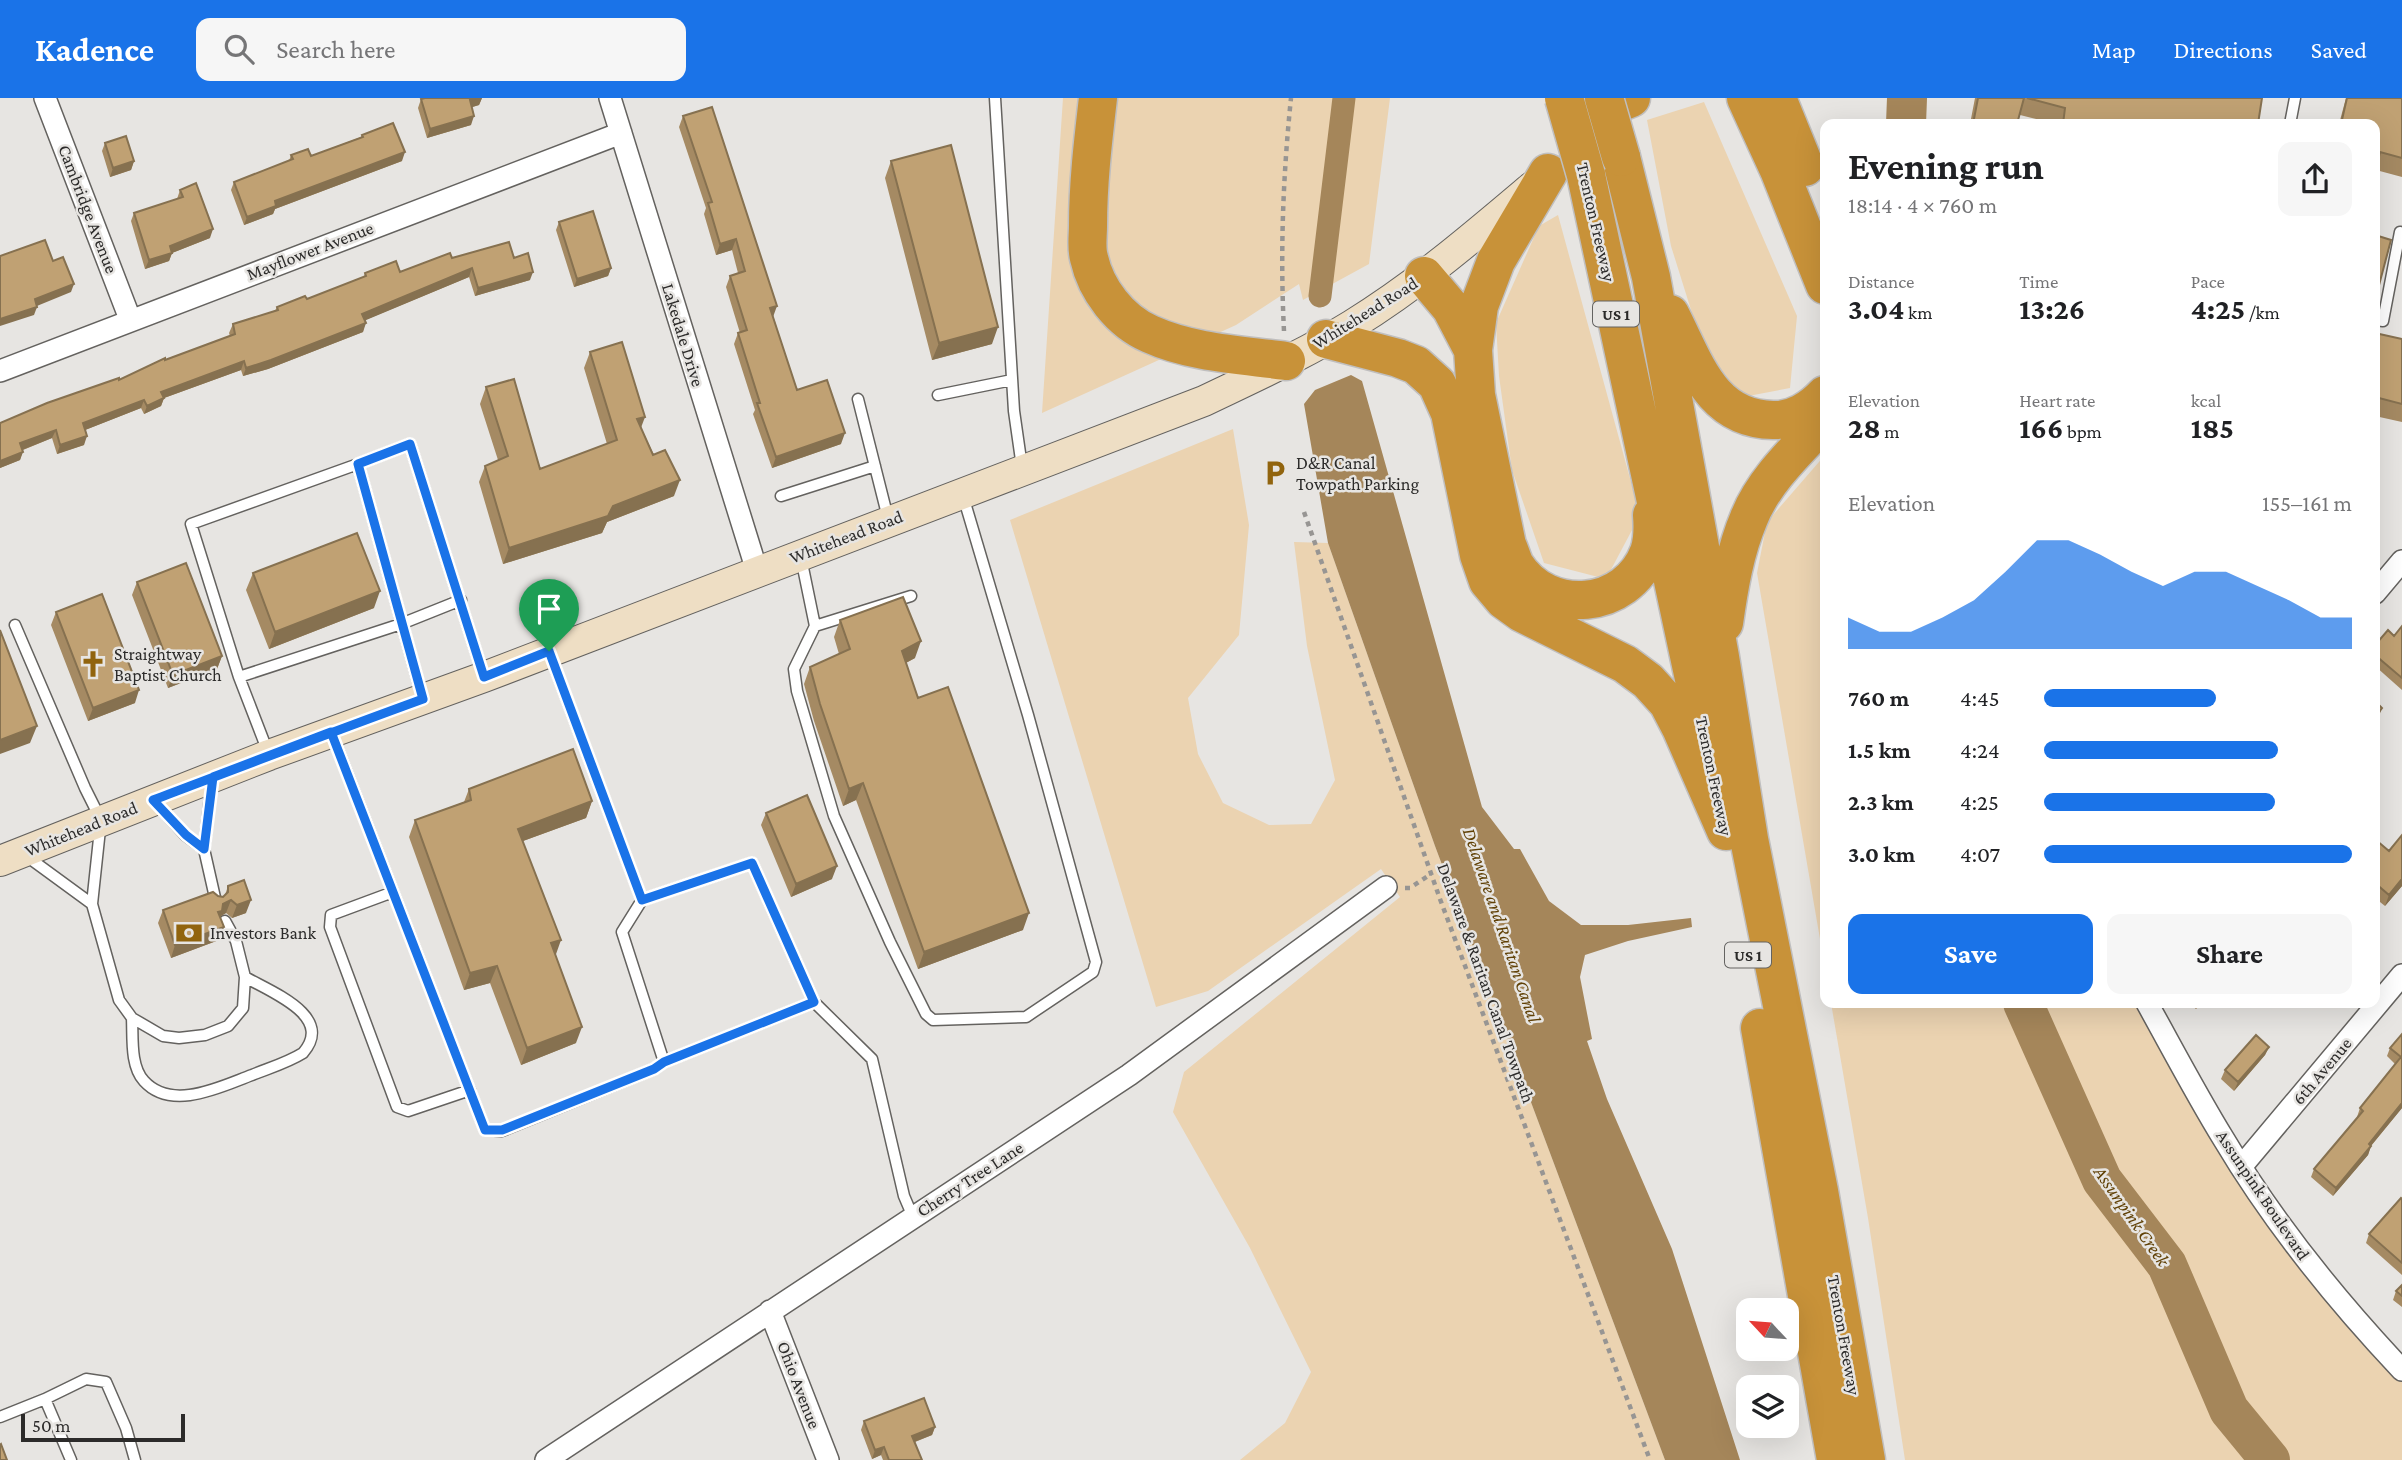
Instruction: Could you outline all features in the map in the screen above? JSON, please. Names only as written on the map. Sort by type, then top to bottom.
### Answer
[{"type":"highway","points":[[1098,98],[1088,191],[1088,256],[1095,277],[1109,302],[1149,333],[1171,342],[1205,349],[1327,344],[1416,365],[1437,384],[1450,413],[1479,555],[1495,592],[1522,613],[1625,664],[1648,681],[1668,703],[1726,831]]},
{"type":"highway","name":"Trenton Freeway","points":[[1564,98],[1586,175],[1726,831],[1836,1460]]},
{"type":"highway","name":"Trenton Freeway","points":[[1620,99],[1621,157],[1651,277],[1720,657],[1749,839],[1819,1191],[1866,1460]]},
{"type":"highway","points":[[1752,99],[1820,210]]},
{"type":"highway","points":[[1752,99],[1820,272]]},
{"type":"highway","points":[[1548,173],[1496,261],[1479,306],[1473,350],[1476,395],[1507,545],[1515,564],[1530,583],[1547,594],[1566,600],[1586,601],[1606,596],[1625,585],[1640,570],[1649,551],[1653,532],[1647,453]]},
{"type":"highway","points":[[1424,275],[1451,308],[1473,350]]},
{"type":"highway","points":[[1651,277],[1706,384],[1720,401],[1738,414],[1758,420],[1780,420],[1800,414],[1820,401]]},
{"type":"highway","points":[[1720,657],[1728,590],[1749,516],[1767,485],[1820,425]]},
{"type":"main road","name":"Whitehead Road","points":[[11,857],[269,755],[484,677],[1204,401],[1327,344],[1458,250],[1548,173],[1620,99]]},
{"type":"street","name":"Cambridge Avenue","points":[[44,98],[131,319]]},
{"type":"street","name":"Lakedale Drive","points":[[610,98],[757,571]]},
{"type":"street","name":"Mayflower Avenue","points":[[0,371],[621,134]]},
{"type":"street","points":[[2380,586],[2393,569]]},
{"type":"street","name":"Cherry Tree Lane","points":[[546,1460],[1129,1075],[1386,887]]},
{"type":"street","name":"6th Avenue","points":[[2380,1001],[2402,975]]},
{"type":"street","name":"Assunpink Boulevard","points":[[2150,1008],[2241,1167],[2286,1232],[2327,1286],[2402,1370]]},
{"type":"street","name":"6th Avenue","points":[[2241,1167],[2374,1008]]},
{"type":"street","name":"Ohio Avenue","points":[[770,1311],[828,1460]]},
{"type":"lane","points":[[995,98],[1012,380],[1023,470]]},
{"type":"lane","points":[[2291,119],[2295,98]]},
{"type":"lane","points":[[2380,321],[2383,321],[2400,232]]},
{"type":"lane","points":[[938,395],[1012,380]]},
{"type":"lane","points":[[858,399],[889,521]]},
{"type":"lane","points":[[269,755],[239,677],[191,524],[410,444],[484,677]]},
{"type":"lane","points":[[358,464],[423,699]]},
{"type":"lane","points":[[781,496],[875,466]]},
{"type":"lane","points":[[800,555],[816,626],[794,668],[797,691],[834,816],[890,942],[926,1014],[933,1020],[1026,1017],[1093,972],[1096,962],[963,493]]},
{"type":"lane","points":[[816,626],[911,596]]},
{"type":"lane","points":[[239,677],[401,624],[461,600]]},
{"type":"lane","points":[[15,625],[85,788],[102,820],[92,904],[119,1000],[132,1018],[163,1036],[179,1038],[205,1035],[228,1026],[243,1008],[245,977],[236,941],[225,921]]},
{"type":"lane","points":[[549,651],[642,900]]},
{"type":"lane","points":[[331,732],[485,1130],[502,1130],[814,1002]]},
{"type":"lane","points":[[213,777],[204,849],[216,902]]},
{"type":"lane","points":[[153,800],[186,835],[204,849]]},
{"type":"lane","points":[[11,857],[92,904]]},
{"type":"lane","points":[[664,1062],[622,932],[642,900],[752,863],[814,1002],[872,1059],[904,1196],[913,1217]]},
{"type":"lane","points":[[393,892],[331,915],[330,927],[397,1107],[408,1111],[470,1090]]},
{"type":"lane","points":[[132,1018],[133,1050],[139,1074],[151,1087],[173,1095],[214,1089],[303,1054],[311,1044],[313,1031],[306,1017],[299,1008],[245,977]]},
{"type":"lane","points":[[0,1416],[45,1399],[86,1379],[106,1382],[126,1428],[135,1460]]},
{"type":"lane","points":[[45,1399],[71,1460]]},
{"type":"path","points":[[1291,98],[1283,173],[1281,273],[1327,344]]},
{"type":"path","name":"Delaware & Raritan Canal Towpath","points":[[1304,512],[1431,874],[1650,1460]]},
{"type":"path","points":[[1386,887],[1410,888],[1431,874]]},
{"type":"shaded area","points":[[1063,98],[1390,98],[1369,264],[1303,300],[1299,284],[1236,325],[1042,413]]},
{"type":"shaded area","points":[[1704,102],[1797,316],[1790,388],[1743,397],[1702,345],[1671,246],[1647,120]]},
{"type":"shaded area","points":[[1558,215],[1640,515],[1606,579],[1544,563],[1512,470],[1499,376],[1496,323],[1539,226]]},
{"type":"shaded area","points":[[1233,429],[1249,525],[1239,635],[1188,698],[1198,754],[1223,803],[1269,825],[1311,824],[1335,780],[1307,646],[1294,542],[1328,543],[1435,846],[1665,1460],[1240,1460],[1285,1423],[1311,1372],[1250,1248],[1173,1112],[1184,1072],[1400,897],[1381,869],[1208,991],[1156,1007],[1010,520]]},
{"type":"shaded area","points":[[1820,461],[1820,939],[1757,573],[1767,522]]},
{"type":"shaded area","points":[[1832,1008],[2154,1008],[2223,1147],[2402,1369],[2402,1460],[1905,1460],[1868,1218]]},
{"type":"water","points":[[1351,375],[1362,381],[1482,807],[1514,849],[1520,849],[1549,901],[1581,925],[1628,925],[1691,918],[1692,927],[1628,941],[1585,955],[1580,977],[1592,1039],[1587,1041],[1607,1099],[1672,1249],[1740,1460],[1665,1460],[1435,846],[1328,543],[1304,404],[1315,390]]},
{"type":"building","points":[[477,98],[470,100],[474,116],[430,129],[421,99]]},
{"type":"building","points":[[1978,98],[2024,98],[2018,119],[1974,119]]},
{"type":"building","points":[[2027,98],[2262,98],[2259,119],[2064,119],[2065,108]]},
{"type":"building","points":[[2347,98],[2402,98],[2402,158],[2380,152],[2380,119],[2342,119]]},
{"type":"building","points":[[712,107],[777,306],[770,308],[797,390],[827,380],[845,433],[776,457],[757,403],[760,403],[738,333],[747,330],[730,276],[745,271],[736,239],[720,244],[708,203],[712,202],[683,116]]},
{"type":"building","points":[[393,123],[405,152],[275,201],[276,206],[247,217],[234,182],[293,159],[291,155],[308,149],[311,156]]},
{"type":"building","points":[[126,136],[134,161],[113,168],[105,143]]},
{"type":"building","points":[[951,145],[998,327],[939,343],[891,161]]},
{"type":"building","points":[[196,183],[213,229],[170,246],[172,253],[149,260],[134,213],[183,197],[180,190]]},
{"type":"building","points":[[593,211],[611,268],[577,279],[559,222]]},
{"type":"building","points":[[2380,237],[2391,240],[2380,281]]},
{"type":"building","points":[[45,240],[53,261],[63,257],[74,284],[35,299],[37,307],[0,319],[0,256]]},
{"type":"building","points":[[509,242],[514,258],[528,253],[533,272],[478,288],[472,268],[362,314],[366,323],[271,360],[246,368],[244,361],[161,392],[164,398],[147,406],[144,400],[83,423],[87,436],[60,445],[56,430],[20,443],[23,452],[0,461],[0,423],[47,403],[119,380],[165,358],[235,334],[233,324],[278,310],[277,307],[305,296],[307,299],[396,261],[400,272],[450,253],[452,258]]},
{"type":"building","points":[[2380,334],[2402,339],[2402,404],[2380,398]]},
{"type":"building","points":[[622,342],[645,417],[637,419],[653,455],[665,450],[680,480],[613,506],[608,516],[509,548],[485,466],[508,456],[486,387],[514,379],[540,469],[617,440],[590,352]]},
{"type":"building","points":[[357,533],[380,591],[275,632],[253,573]]},
{"type":"building","points":[[186,563],[222,656],[173,675],[137,582]]},
{"type":"building","name":"Straightway Baptist Church","points":[[102,594],[139,690],[93,708],[56,612]]},
{"type":"building","points":[[903,597],[921,641],[902,651],[918,698],[948,687],[1029,913],[924,952],[863,783],[849,789],[810,667],[850,649],[840,620]]},
{"type":"building","points":[[2402,626],[2402,678],[2380,659],[2380,639],[2388,630],[2394,636]]},
{"type":"building","points":[[0,630],[37,726],[0,740]]},
{"type":"building","points":[[573,749],[592,801],[518,829],[561,940],[551,943],[582,1027],[527,1048],[497,966],[470,973],[415,820],[471,800],[469,789]]},
{"type":"building","points":[[807,795],[837,866],[796,884],[766,813]]},
{"type":"building","points":[[2402,835],[2402,879],[2389,895],[2380,887],[2380,843],[2389,851]]},
{"type":"building","points":[[244,880],[251,900],[237,905],[231,900],[223,904],[222,911],[218,912],[224,927],[175,945],[163,910],[213,892],[223,897],[228,892],[228,886]]},
{"type":"building","points":[[2402,1034],[2402,1103],[2336,1188],[2314,1169],[2363,1111],[2360,1108],[2401,1057],[2390,1048]]},
{"type":"building","points":[[2256,1035],[2269,1047],[2238,1082],[2225,1070]]},
{"type":"building","points":[[2402,1199],[2402,1263],[2369,1234]]},
{"type":"building","points":[[2402,1285],[2402,1296],[2396,1291]]},
{"type":"building","points":[[924,1398],[935,1427],[912,1436],[922,1460],[889,1460],[884,1447],[875,1450],[864,1421]]},
{"type":"building","points":[[1,1444],[7,1460],[0,1460]]},
{"type":"waterway","name":"Delaware and Raritan Canal","points":[[1320,296],[1344,98]]},
{"type":"waterway","name":"Assunpink Creek","points":[[1906,119],[1907,98]]},
{"type":"waterway","name":"Assunpink Creek","points":[[2025,1008],[2102,1180],[2167,1265],[2229,1410],[2270,1460]]},
{"type":"place","name":"D&R Canal Towpath Parking","points":[[1275,473]]},
{"type":"place","name":"Straightway Baptist Church","points":[[93,664]]},
{"type":"place","name":"Investors Bank","points":[[189,933]]},
{"type":"route","points":[[549,651],[484,677],[410,444],[358,464],[423,699],[331,732],[269,755],[153,800],[186,835],[204,849],[213,777],[331,732],[485,1130],[502,1130],[814,1002],[752,863],[642,900],[549,651]]}]
